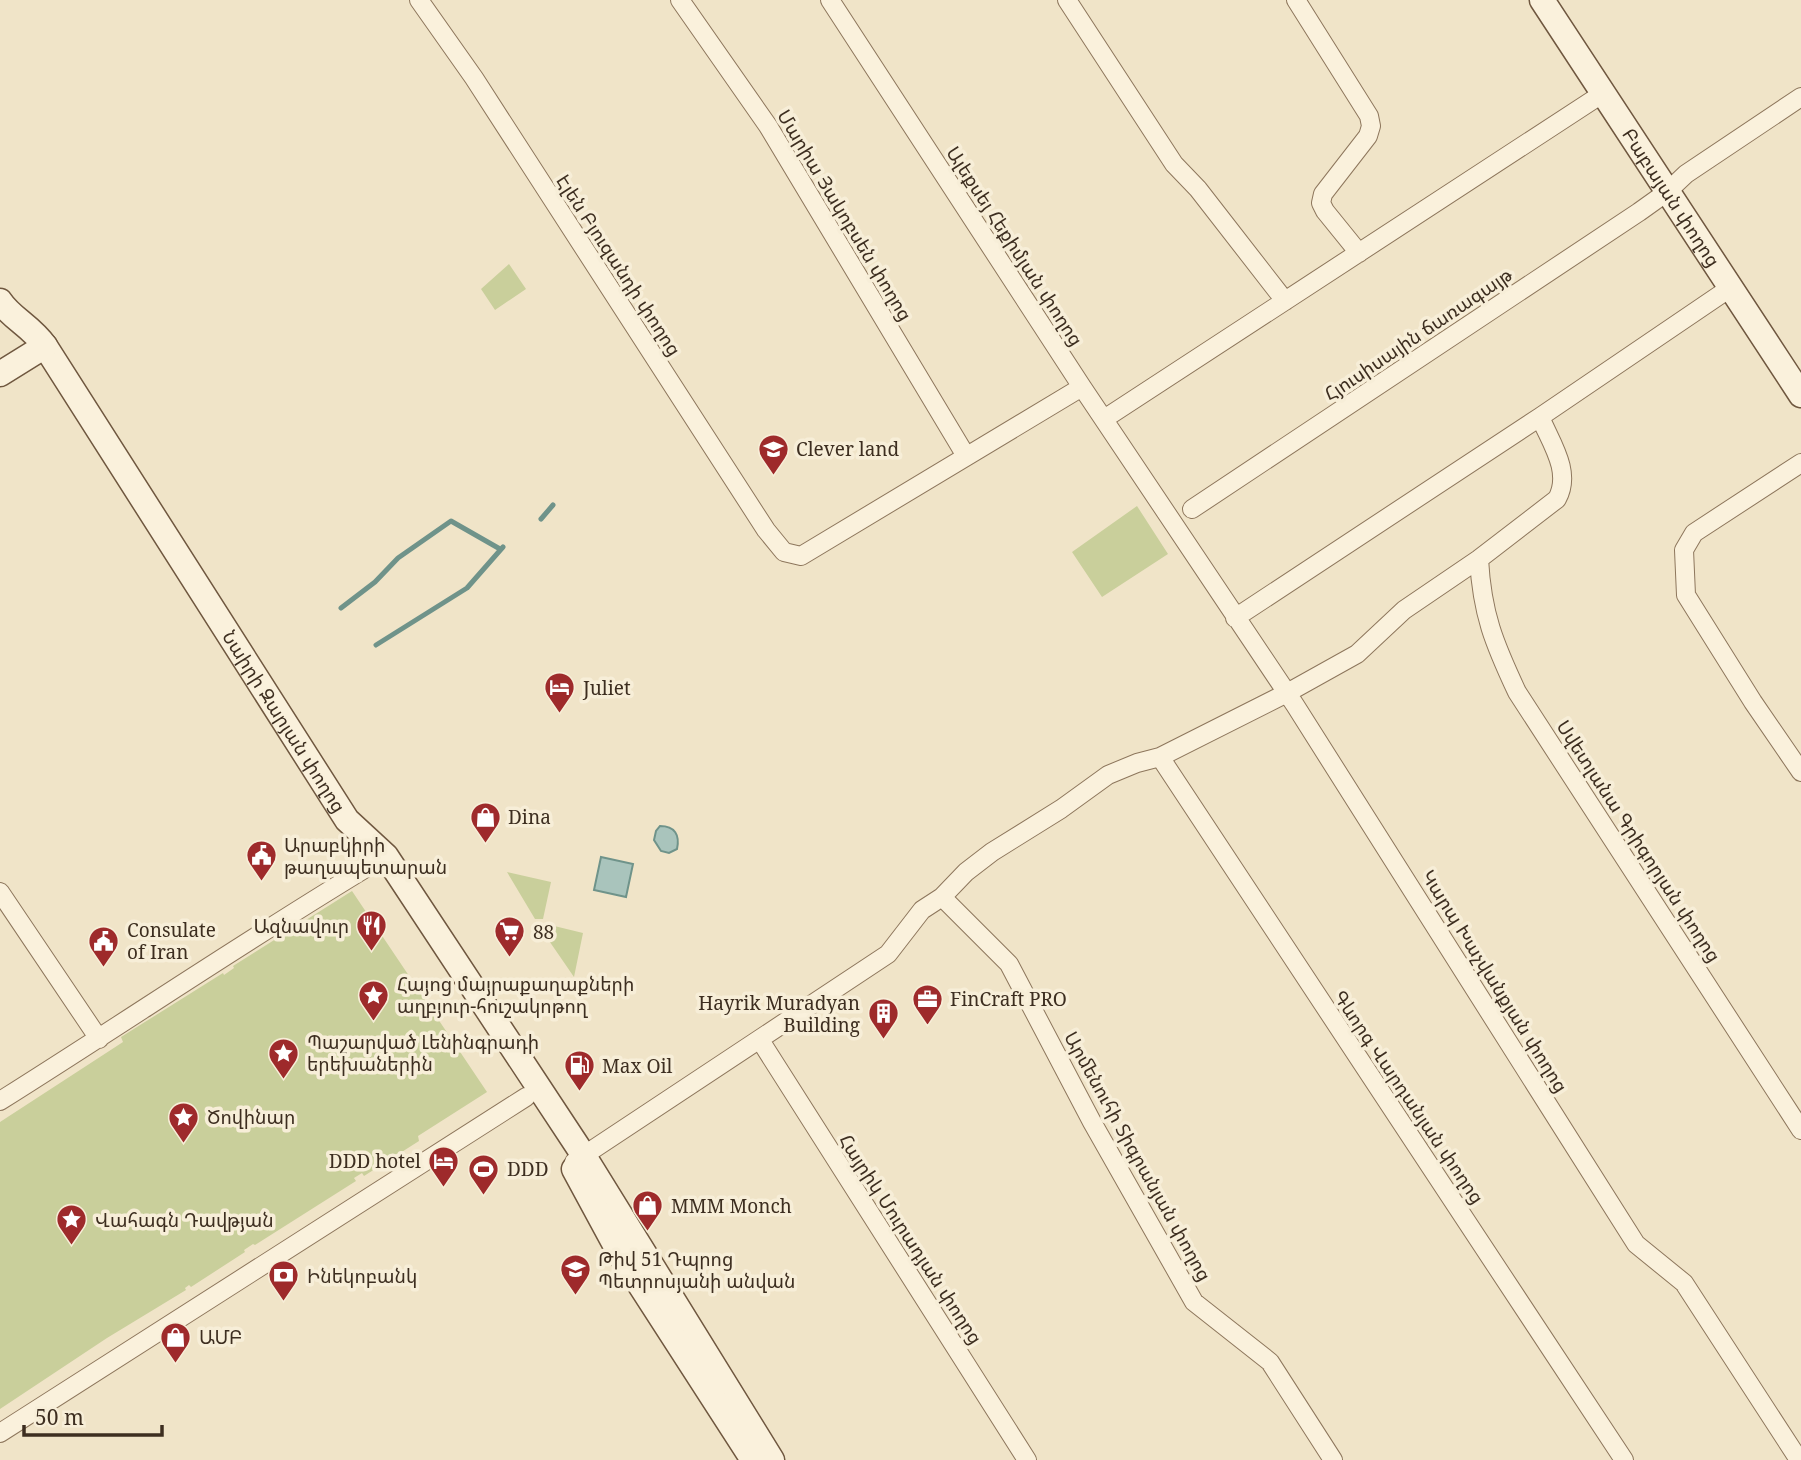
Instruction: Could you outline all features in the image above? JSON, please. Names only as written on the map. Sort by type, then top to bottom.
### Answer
[{"type":"main road","name":"Բաբայան փողոց","points":[[1542,0],[1801,395]]},
{"type":"main road","name":"Նաիրի Զարյան փողոց","points":[[0,301],[6,310],[40,339],[347,820],[380,860],[772,1460]]},
{"type":"main road","points":[[0,357],[40,339]]},
{"type":"main road","points":[[0,374],[40,339]]},
{"type":"main road","name":"Նաիրի Զարյան փողոց","points":[[380,860],[526,1097],[578,1160],[620,1254],[753,1460]]},
{"type":"street","name":"Էլեն Բյուզանդի փողոց","points":[[419,0],[474,78],[766,530],[784,552],[801,556],[966,456]]},
{"type":"street","name":"Մարիա Յակոբսեն փողոց","points":[[680,0],[768,126],[966,456]]},
{"type":"street","name":"Ալեքսեյ Հեքիմյան փողոց","points":[[830,0],[1166,514]]},
{"type":"street","points":[[1067,0],[1174,164],[1198,189],[1285,301]]},
{"type":"street","points":[[1296,0],[1369,116],[1371,126],[1368,136],[1323,194],[1321,203],[1359,253]]},
{"type":"street","points":[[1104,419],[1602,94]]},
{"type":"street","name":"Հյուսիսային ճառագայթ","points":[[1192,509],[1667,192],[1686,174],[1801,97]]},
{"type":"street","points":[[1235,618],[1730,288]]},
{"type":"street","points":[[966,456],[1082,387]]},
{"type":"street","points":[[578,1160],[888,954],[922,910],[942,897],[966,872],[1108,775],[1160,757],[1287,693],[1357,654],[1404,610],[1479,559],[1557,499],[1563,487],[1563,471],[1540,417]]},
{"type":"street","points":[[1801,463],[1694,533],[1684,550],[1686,595],[1753,702],[1801,772]]},
{"type":"street","name":"Կարպ Խաչվանքյան փողոց","points":[[1166,514],[1287,693],[1636,1244],[1684,1283],[1798,1460]]},
{"type":"street","name":"Սվետլանա Գրիգորյան փողոց","points":[[1479,559],[1481,596],[1494,642],[1517,692],[1801,1130]]},
{"type":"street","name":"Գևորգ Վարդանյան փողոց","points":[[1160,757],[1624,1460]]},
{"type":"street","points":[[0,1101],[380,860]]},
{"type":"street","points":[[0,892],[99,1039]]},
{"type":"street","name":"Արմենուհի Տիգրանյան փողոց","points":[[942,897],[1009,964],[1092,1122],[1194,1302],[1270,1362],[1333,1460]]},
{"type":"street","name":"Հայրիկ Մուրադյան փողոց","points":[[760,1040],[1027,1460]]},
{"type":"street","points":[[0,1433],[526,1097]]},
{"type":"green space","points":[[509,264],[526,289],[495,310],[481,289]]},
{"type":"green space","points":[[1137,506],[1168,554],[1102,597],[1072,552]]},
{"type":"green space","points":[[507,872],[551,882],[543,919],[535,919]]},
{"type":"green space","points":[[352,891],[487,1092],[418,1136],[419,1141],[364,1176],[362,1173],[354,1178],[356,1181],[253,1244],[244,1250],[245,1252],[191,1287],[189,1285],[186,1290],[107,1338],[0,1409],[0,1122],[123,1042],[121,1037],[223,973],[224,975],[234,968],[233,966]]},
{"type":"green space","points":[[546,924],[583,933],[574,977],[543,932]]},
{"type":"water","points":[[660,826],[675,832],[677,849],[669,853],[661,851],[654,840]]},
{"type":"water","points":[[601,857],[633,864],[626,897],[594,890]]},
{"type":"waterway","points":[[541,519],[553,505]]},
{"type":"waterway","points":[[341,608],[375,582],[398,558],[451,521],[500,549]]},
{"type":"waterway","points":[[376,645],[467,588],[503,547]]},
{"type":"place","name":"Clever land","points":[[773,476]]},
{"type":"place","name":"Juliet","points":[[560,715]]},
{"type":"place","name":"Dina","points":[[485,844]]},
{"type":"place","name":"Արաբկիրի թաղապետարան","points":[[261,883]]},
{"type":"place","name":"Ազնավուր","points":[[372,953]]},
{"type":"place","name":"88","points":[[510,959]]},
{"type":"place","name":"Consulate of Iran","points":[[104,968]]},
{"type":"place","name":"Հայոց մայրաքաղաքների աղբյուր-հուշակոթող","points":[[374,1022]]},
{"type":"place","name":"FinCraft PRO","points":[[927,1026]]},
{"type":"place","name":"Hayrik Muradyan Building","points":[[883,1041]]},
{"type":"place","name":"Պաշարված Լենինգրադի երեխաներին","points":[[284,1080]]},
{"type":"place","name":"Max Oil","points":[[579,1093]]},
{"type":"place","name":"Ծովինար","points":[[184,1144]]},
{"type":"place","name":"DDD hotel","points":[[444,1188]]},
{"type":"place","name":"DDD","points":[[484,1196]]},
{"type":"place","name":"MMM Monch","points":[[648,1233]]},
{"type":"place","name":"Վահագն Դավթյան","points":[[72,1247]]},
{"type":"place","name":"Թիվ 51 Դպրոց Պետրոսյանի անվան","points":[[575,1297]]},
{"type":"place","name":"Ինեկոբանկ","points":[[284,1303]]},
{"type":"place","name":"ԱՄԲ","points":[[176,1364]]}]
